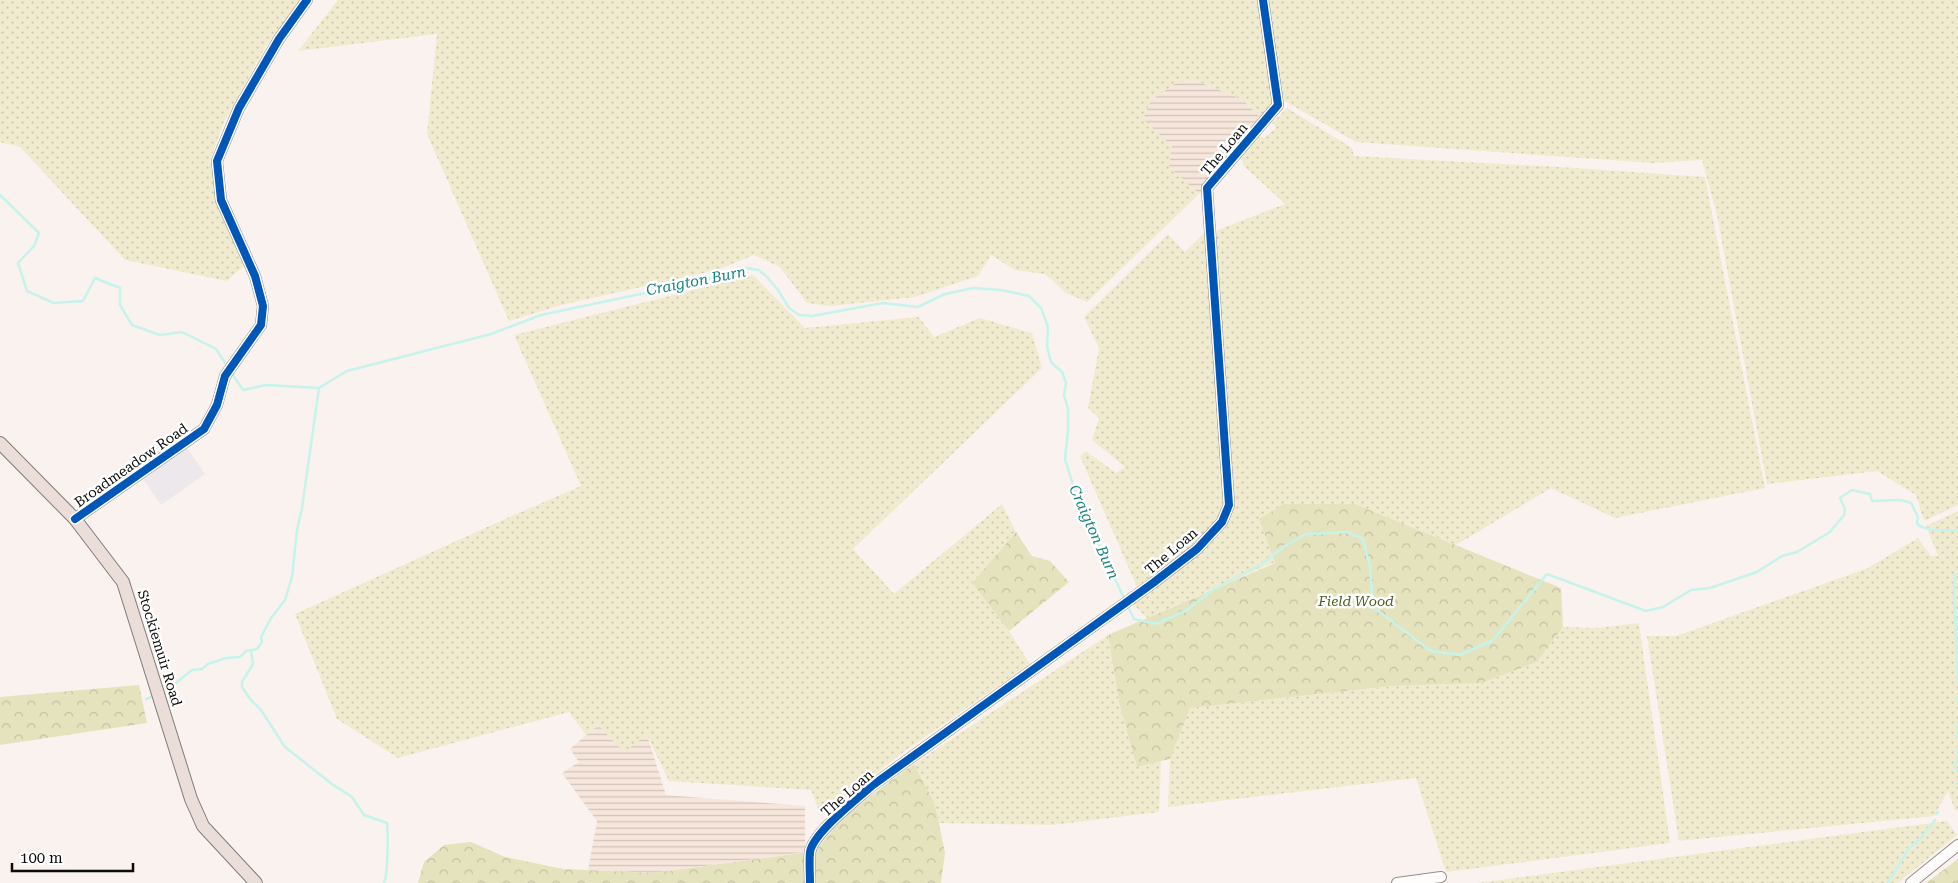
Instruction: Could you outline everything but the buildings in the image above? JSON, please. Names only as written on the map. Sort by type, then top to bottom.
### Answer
[{"type":"main road","name":"Stockiemuir Road","points":[[0,443],[75,519],[123,582],[191,799],[203,826],[256,883]]},
{"type":"street","name":"Broadmeadow Road","points":[[75,519],[204,429],[218,405],[228,371],[261,325],[263,306],[255,276],[221,200],[217,160],[239,108],[279,39],[308,0]]},
{"type":"street","name":"The Loan","points":[[810,883],[810,850],[824,830],[848,806],[873,785],[1131,600],[1197,549],[1222,522],[1229,505],[1207,188],[1278,105],[1263,0]]},
{"type":"street","points":[[1912,883],[1958,845]]},
{"type":"street","points":[[1397,883],[1441,877]]},
{"type":"shaded area","points":[[0,0],[302,0],[266,46],[224,122],[210,160],[218,199],[244,266],[227,281],[125,260],[20,147],[0,142]]},
{"type":"shaded area","points":[[338,0],[1258,0],[1274,104],[1262,119],[1242,99],[1194,80],[1176,83],[1151,100],[1143,119],[1172,146],[1169,167],[1199,194],[1087,302],[1066,293],[1045,274],[1015,270],[991,255],[978,276],[915,297],[830,306],[807,303],[780,267],[754,255],[717,270],[561,305],[509,321],[427,134],[437,34],[298,51]]},
{"type":"shaded area","points":[[1267,0],[1958,0],[1958,505],[1924,521],[1916,495],[1877,471],[1767,484],[1717,215],[1702,160],[1653,163],[1356,142],[1283,100],[1268,28]]},
{"type":"shaded area","points":[[1194,80],[1242,99],[1262,119],[1199,194],[1169,167],[1143,119],[1151,100],[1176,83]]},
{"type":"shaded area","points":[[1287,108],[1352,148],[1354,156],[1705,177],[1765,488],[1615,518],[1551,488],[1456,545],[1355,504],[1259,519],[1275,562],[1147,618],[1133,604],[1219,536],[1233,513],[1215,231],[1285,204],[1243,165],[1244,163],[1239,157],[1258,136],[1264,138],[1276,128],[1272,123]]},
{"type":"shaded area","points":[[1207,230],[1224,506],[1197,542],[1137,587],[1080,456],[1086,451],[1116,473],[1125,467],[1092,440],[1099,418],[1088,408],[1099,348],[1084,317],[1168,234],[1185,252]]},
{"type":"shaded area","points":[[753,275],[805,328],[919,317],[934,337],[980,318],[1032,333],[1042,368],[853,549],[894,594],[1002,504],[1016,532],[972,583],[1009,631],[1030,664],[905,751],[821,816],[811,790],[669,781],[647,735],[624,752],[598,725],[586,735],[569,712],[398,758],[337,719],[295,614],[581,486],[514,335]]},
{"type":"shaded area","points":[[187,448],[205,474],[161,505],[143,479]]},
{"type":"shaded area","points":[[1958,511],[1958,811],[1955,810],[1948,791],[1934,816],[1679,841],[1647,636],[1676,636],[1868,568],[1918,538],[1931,556],[1938,556],[1926,526]]},
{"type":"shaded area","points":[[1639,623],[1670,843],[1446,872],[1416,778],[1168,807],[1170,759],[1189,708],[1393,686],[1480,683],[1537,662],[1563,627],[1599,628]]},
{"type":"shaded area","points":[[1108,635],[1119,702],[1137,766],[1161,761],[1159,812],[1053,825],[939,823],[935,804],[914,764]]},
{"type":"shaded area","points":[[598,725],[647,735],[666,795],[805,806],[805,852],[654,873],[588,870],[597,821],[562,773],[579,762],[570,749]]},
{"type":"shaded area","points":[[1947,821],[1957,835],[1898,883],[1477,883]]},
{"type":"green space","name":"Field Wood","points":[[1284,504],[1355,504],[1561,588],[1563,627],[1537,662],[1481,683],[1393,686],[1190,708],[1170,759],[1137,767],[1119,702],[1108,635],[1275,563],[1259,519]]},
{"type":"green space","points":[[1016,532],[1032,556],[1050,561],[1069,582],[1009,631],[972,583]]},
{"type":"green space","points":[[139,685],[147,723],[0,745],[0,697]]},
{"type":"green space","points":[[914,764],[935,804],[945,853],[941,883],[418,883],[424,862],[444,845],[471,842],[505,857],[563,869],[654,873],[816,851],[837,825],[849,814]]},
{"type":"green space","points":[[1958,859],[1958,883],[1926,883]]},
{"type":"waterway","name":"Craigton Burn","points":[[0,195],[39,233],[34,246],[18,263],[27,291],[54,303],[83,301],[95,278],[120,288],[120,305],[132,325],[160,335],[182,332],[216,349],[228,367]]},
{"type":"waterway","name":"Craigton Burn","points":[[231,372],[243,390],[266,385],[319,388],[347,371],[491,334],[541,315],[688,284],[746,268],[759,270],[767,277],[789,308],[799,315],[812,316],[883,303],[918,307],[945,294],[973,288],[1001,290],[1029,296],[1041,308],[1048,327],[1047,346],[1051,362],[1062,372],[1066,383],[1064,395],[1068,409],[1068,431],[1065,459],[1078,501],[1125,600]]},
{"type":"waterway","points":[[166,691],[192,670],[202,669],[208,664],[226,658],[240,657],[246,651],[257,649],[262,642],[261,637],[271,618],[285,600],[292,577],[297,530],[302,508],[319,388]]},
{"type":"waterway","name":"Craigton Burn","points":[[1127,605],[1134,619],[1156,624],[1187,610],[1213,590],[1260,565],[1285,546],[1306,534],[1347,532],[1363,539],[1370,567],[1373,607],[1431,651],[1460,655],[1493,640],[1547,574],[1646,611],[1663,607],[1691,590],[1710,588],[1757,572],[1782,556],[1797,552],[1830,532],[1844,515],[1845,509],[1840,498],[1852,490],[1870,494],[1872,501],[1901,500],[1911,503],[1918,517],[1917,524],[1926,529],[1958,531]]},
{"type":"waterway","points":[[1955,573],[1954,593],[1958,682]]},
{"type":"waterway","points":[[251,651],[253,664],[242,682],[242,687],[261,710],[285,747],[332,784],[352,797],[364,815],[387,823],[388,845],[384,883]]},
{"type":"waterway","points":[[146,699],[154,696]]},
{"type":"waterway","points":[[1958,697],[1958,702]]},
{"type":"waterway","points":[[1958,723],[1958,738]]},
{"type":"waterway","points":[[1958,748],[1958,761],[1955,767],[1958,771]]},
{"type":"waterway","points":[[1888,883],[1909,848],[1921,838],[1935,820]]},
{"type":"cycle path","points":[[75,519],[204,429],[217,405],[225,376],[261,325],[263,306],[255,276],[221,200],[217,161],[239,108],[279,39],[307,0]]},
{"type":"cycle path","points":[[810,883],[810,852],[813,844],[827,826],[847,807],[873,785],[1153,583],[1197,549],[1222,522],[1229,505],[1207,188],[1278,105],[1263,0]]}]
